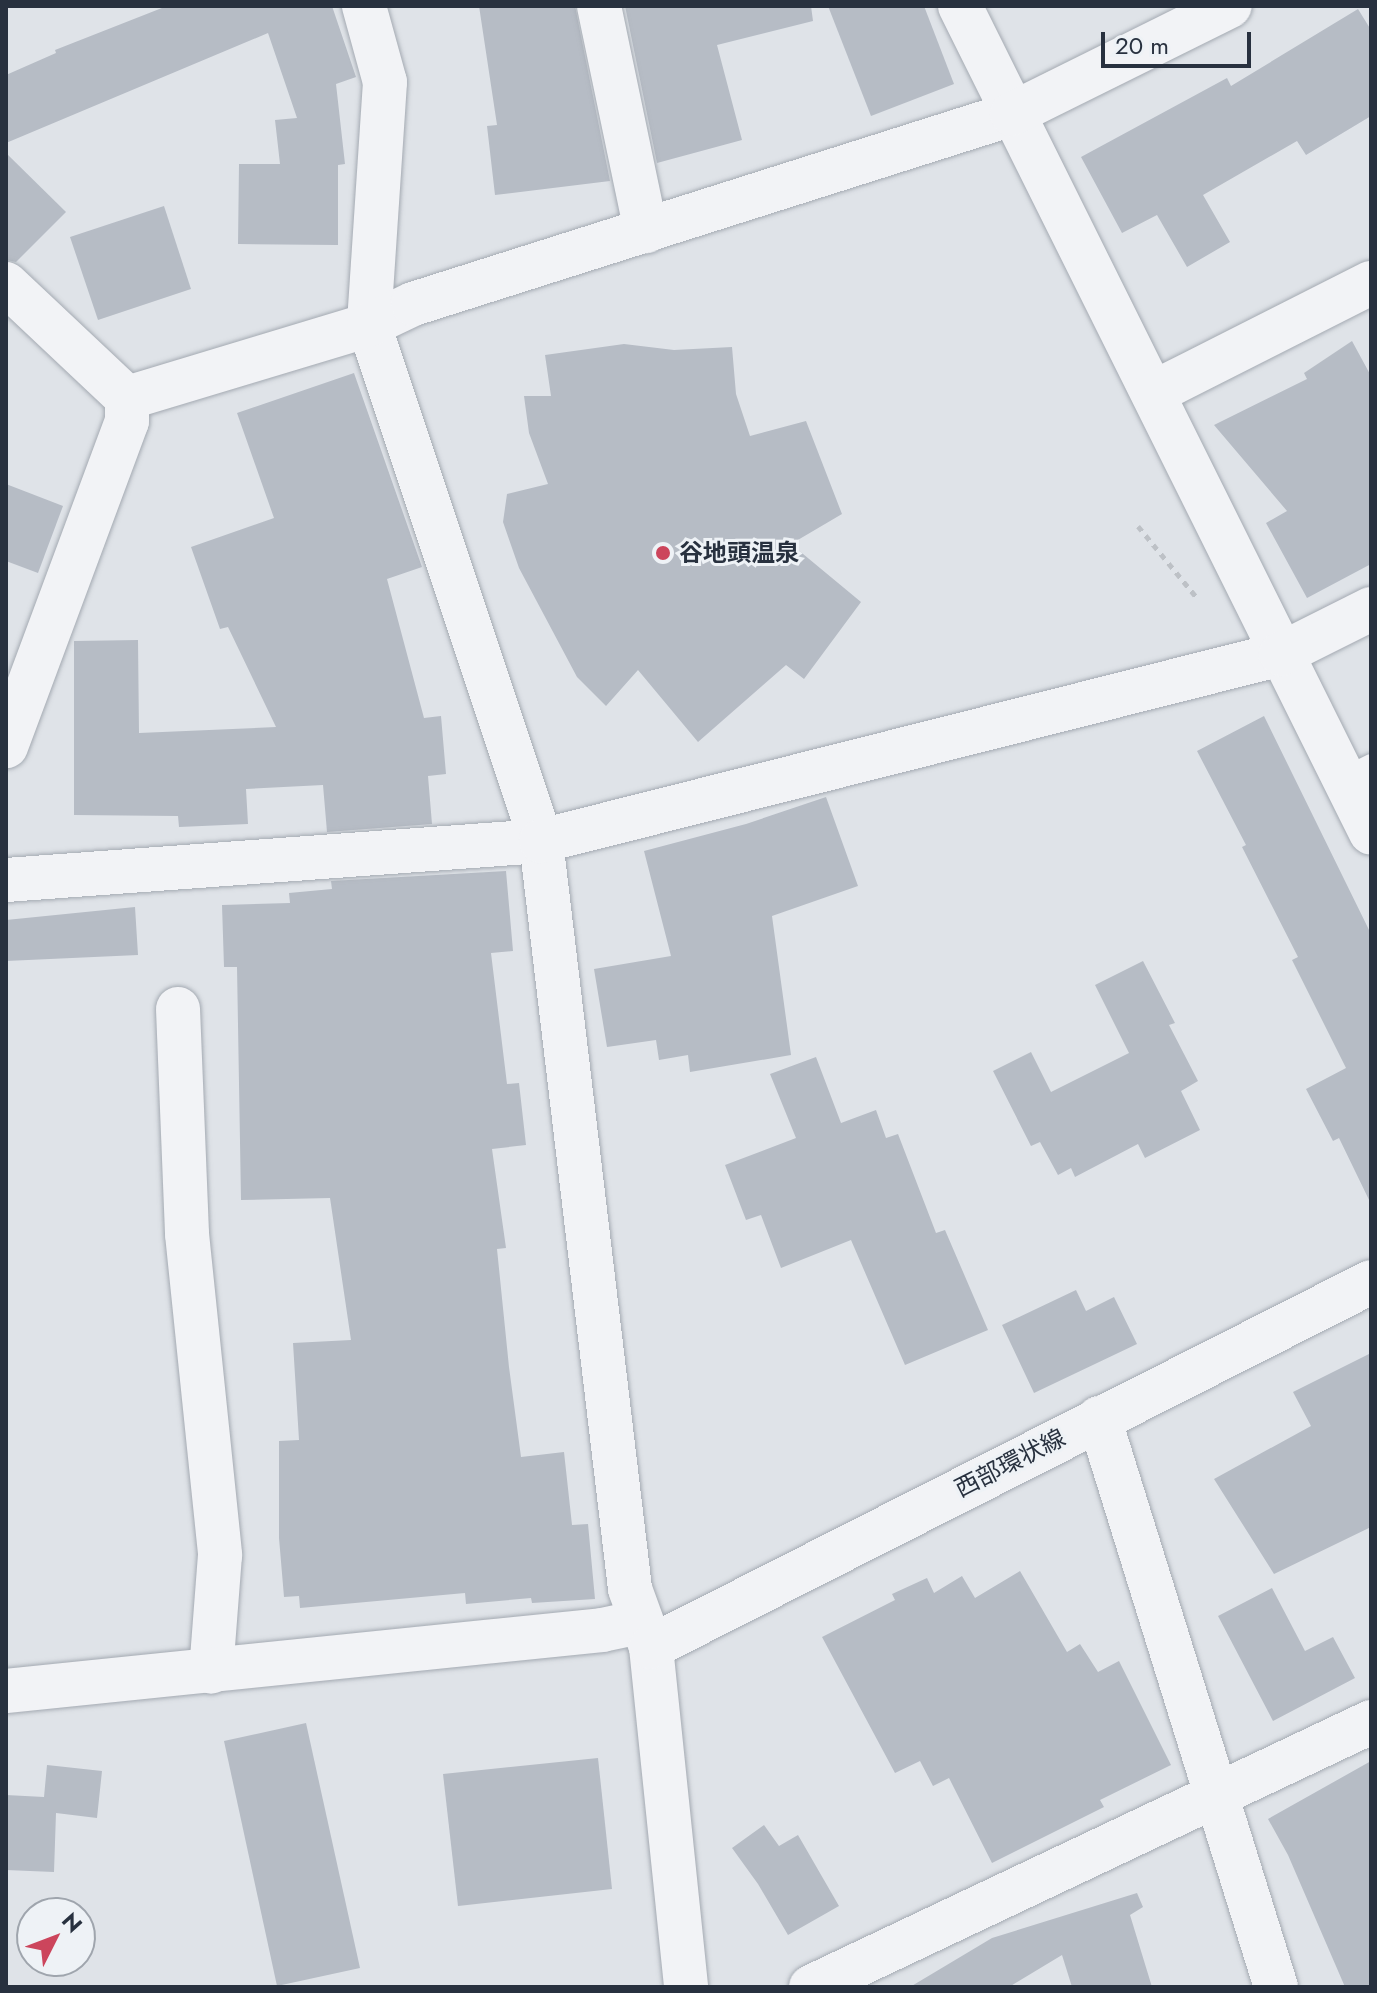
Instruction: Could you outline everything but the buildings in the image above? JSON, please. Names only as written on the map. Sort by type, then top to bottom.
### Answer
[{"type":"street","points":[[364,6],[385,82],[369,325],[541,841],[630,1589],[646,1634],[686,1987]]},
{"type":"street","points":[[599,6],[646,231]]},
{"type":"street","points":[[960,6],[1281,654],[1357,773],[1371,833]]},
{"type":"street","points":[[127,398],[369,325],[413,304],[1012,114],[1230,6]]},
{"type":"street","points":[[1153,393],[1371,283]]},
{"type":"street","points":[[6,284],[127,398],[127,421],[6,746]]},
{"type":"street","points":[[6,880],[541,841],[1281,654],[1371,609]]},
{"type":"street","points":[[178,1009],[187,1234],[220,1555],[211,1672]]},
{"type":"street","name":"西部環状線","points":[[6,1691],[602,1630],[646,1634],[1099,1418],[1371,1282]]},
{"type":"street","points":[[1099,1418],[1214,1797],[1276,1987]]},
{"type":"street","points":[[811,1987],[1371,1722]]},
{"type":"path","points":[[1138,526],[1202,604]]},
{"type":"place","name":"谷地頭温泉","points":[[663,553]]}]
